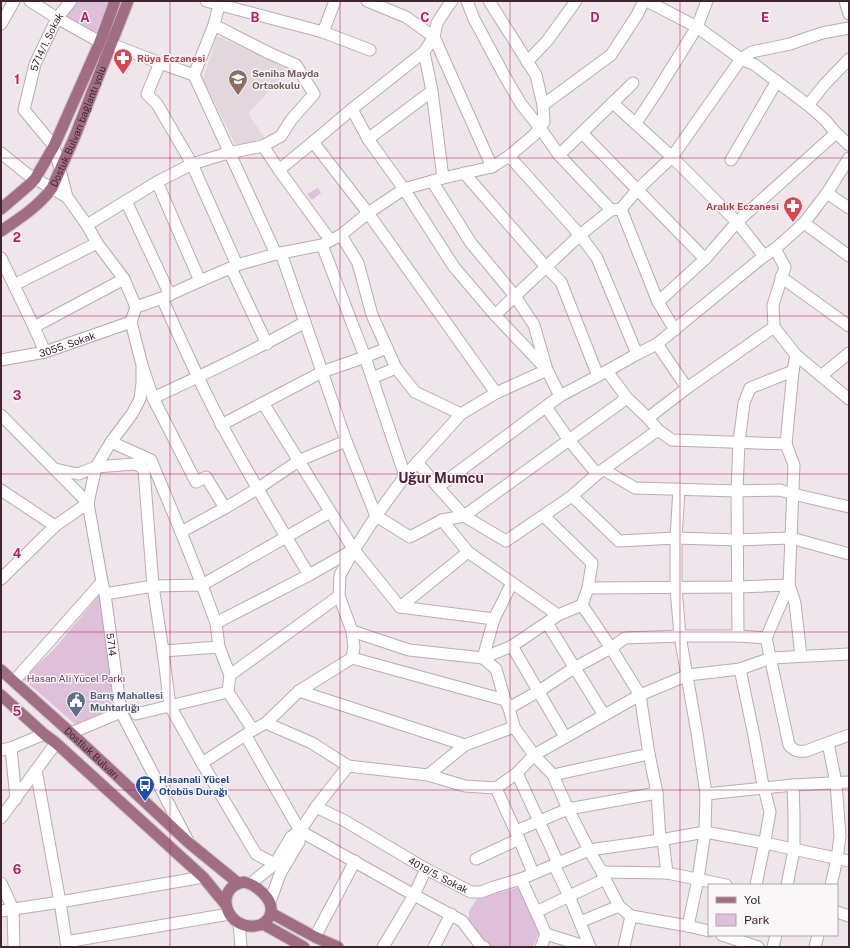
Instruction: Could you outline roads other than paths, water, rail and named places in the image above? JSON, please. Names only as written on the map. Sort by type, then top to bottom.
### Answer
[{"type":"main road","name":"Dostuk Bulvarı bağlantı yolu","points":[[1,231],[28,213],[48,194],[52,188],[75,136],[106,43],[114,1]]},
{"type":"main road","name":"Dostuk Bulvarı bağlantı yolu","points":[[1,209],[35,179],[54,146],[128,1]]},
{"type":"main road","name":"Dostluk Bulvarı","points":[[1,670],[189,843],[238,883]]},
{"type":"main road","name":"Dostluk Bulvarı","points":[[1,695],[203,877],[228,909]]},
{"type":"main road","points":[[271,907],[269,918],[262,924],[248,926],[239,923],[235,921],[228,909],[226,898],[227,892],[238,883],[244,882],[250,884],[259,890],[271,907],[315,937],[338,947]]},
{"type":"main road","points":[[262,924],[304,947]]},
{"type":"street","points":[[1,24],[14,1]]},
{"type":"street","points":[[30,1],[58,18],[106,43],[194,75]]},
{"type":"street","name":"5714/1. Sokak","points":[[54,146],[24,110],[35,64],[58,18],[71,1]]},
{"type":"street","points":[[206,1],[219,3],[323,32],[370,50]]},
{"type":"street","points":[[323,32],[335,1]]},
{"type":"street","points":[[367,1],[387,4],[434,37],[492,167]]},
{"type":"street","points":[[279,170],[352,109],[424,52],[434,37],[437,23],[452,1]]},
{"type":"street","points":[[467,1],[474,19],[504,76],[521,104],[559,155],[616,209],[658,302],[675,330]]},
{"type":"street","points":[[136,307],[166,297],[200,280],[234,266],[278,253],[326,242],[341,235],[368,213],[404,189],[443,178],[492,167],[509,156],[534,136],[544,122],[543,105],[536,75],[489,1]]},
{"type":"street","points":[[527,62],[547,41],[576,1]]},
{"type":"street","points":[[543,105],[611,54],[646,1],[696,27],[741,59],[755,65],[808,105],[849,145]]},
{"type":"street","points":[[636,123],[696,27],[707,1]]},
{"type":"street","points":[[845,1],[849,14]]},
{"type":"street","points":[[219,3],[214,25],[194,75],[228,153],[278,253],[305,322],[346,441],[376,516],[410,537],[442,520],[464,516],[627,398]]},
{"type":"street","points":[[86,225],[157,182],[192,164],[228,153],[263,146],[281,136],[291,120],[314,94],[296,65],[269,54],[214,25]]},
{"type":"street","points":[[495,315],[580,235],[616,209],[672,157],[741,59],[752,52],[790,44],[822,33],[849,28]]},
{"type":"street","points":[[424,52],[432,91],[443,178]]},
{"type":"street","points":[[808,105],[825,84],[849,59]]},
{"type":"street","points":[[160,63],[147,94],[157,104],[192,164],[267,344]]},
{"type":"street","points":[[731,160],[777,81]]},
{"type":"street","points":[[559,155],[633,83]]},
{"type":"street","points":[[368,139],[432,91]]},
{"type":"street","points":[[613,102],[672,157],[737,222],[764,256]]},
{"type":"street","points":[[352,109],[368,139],[404,189],[454,268],[495,315],[547,370]]},
{"type":"street","points":[[582,133],[705,259]]},
{"type":"street","points":[[658,302],[705,259],[737,222],[836,133]]},
{"type":"street","points":[[313,142],[368,213],[496,393]]},
{"type":"street","points":[[54,146],[67,197],[97,243],[124,279],[136,307],[131,322],[142,366],[153,398],[196,482],[206,477],[225,508]]},
{"type":"street","points":[[263,146],[326,242],[405,476]]},
{"type":"street","points":[[1,153],[27,174],[67,197]]},
{"type":"street","points":[[509,156],[580,235],[597,258],[638,354]]},
{"type":"street","points":[[438,487],[560,396],[657,344],[675,330],[764,256],[775,249],[804,223],[827,193],[849,158]]},
{"type":"street","points":[[464,173],[546,267],[561,282],[603,373],[658,430],[672,440],[786,444]]},
{"type":"street","points":[[432,181],[471,243],[515,296],[534,325],[547,370],[560,396]]},
{"type":"street","points":[[157,182],[200,280]]},
{"type":"street","points":[[827,193],[849,208]]},
{"type":"street","points":[[126,201],[198,377],[221,424],[257,489],[309,575]]},
{"type":"street","points":[[804,223],[849,256]]},
{"type":"street","points":[[341,235],[358,263],[372,315],[396,368],[415,392],[461,414]]},
{"type":"street","points":[[14,285],[97,243]]},
{"type":"street","points":[[775,249],[785,267],[773,305],[774,327],[796,355],[849,399]]},
{"type":"street","points":[[1,258],[45,352]]},
{"type":"street","points":[[781,277],[849,326]]},
{"type":"street","points":[[34,327],[124,279]]},
{"type":"street","name":"3055. Sokak","points":[[1,360],[45,352],[131,322]]},
{"type":"street","points":[[153,398],[267,344],[305,322]]},
{"type":"street","points":[[648,418],[687,388],[774,327]]},
{"type":"street","points":[[657,344],[687,388]]},
{"type":"street","points":[[221,424],[322,372],[387,348]]},
{"type":"street","points":[[821,376],[849,353]]},
{"type":"street","points":[[796,355],[786,444],[794,465],[794,494],[790,538],[789,585],[795,603],[801,656]]},
{"type":"street","points":[[1,579],[55,526],[88,503],[96,467],[111,442],[132,414],[140,399],[142,366]]},
{"type":"street","points":[[372,378],[396,368]]},
{"type":"street","points":[[202,763],[266,723],[299,691],[352,658],[354,647],[352,631],[339,596],[340,575],[376,516],[405,476],[461,414],[496,393],[547,370]]},
{"type":"street","points":[[738,636],[737,491],[739,442],[744,403],[750,388],[793,371]]},
{"type":"street","points":[[264,403],[354,550],[400,607],[494,619]]},
{"type":"street","points":[[546,407],[569,440],[600,472],[635,488],[737,491],[780,490],[849,507]]},
{"type":"street","points":[[1,415],[88,503]]},
{"type":"street","points":[[418,462],[464,516],[506,541],[572,496],[600,472],[658,430]]},
{"type":"street","points":[[181,532],[257,489],[300,460],[346,441]]},
{"type":"street","points":[[111,442],[151,460],[216,623],[219,647],[230,675],[228,692],[300,831],[299,842],[280,874],[271,907]]},
{"type":"street","points":[[54,469],[78,474],[96,467],[134,464],[140,466],[144,470],[153,586],[170,706],[256,854],[275,864]]},
{"type":"street","points":[[679,489],[676,538],[676,588],[680,636],[688,676],[706,794],[705,832],[698,879],[688,926]]},
{"type":"street","points":[[1,490],[55,526]]},
{"type":"street","points":[[572,496],[619,541],[676,538],[738,540],[790,538],[849,554]]},
{"type":"street","name":"5714","points":[[88,503],[105,594],[121,712],[189,843]]},
{"type":"street","points":[[105,594],[153,586],[202,585],[330,512]]},
{"type":"street","points":[[352,631],[409,650],[483,658],[512,646],[558,615],[582,604],[588,588],[592,563],[544,516]]},
{"type":"street","points":[[442,520],[468,552],[558,615]]},
{"type":"street","points":[[216,623],[354,550]]},
{"type":"street","points":[[400,607],[468,552]]},
{"type":"street","points":[[14,681],[102,582]]},
{"type":"street","points":[[483,658],[494,619],[512,583]]},
{"type":"street","points":[[588,588],[676,588],[789,585]]},
{"type":"street","points":[[789,585],[766,638],[789,746],[798,752],[806,751],[849,735]]},
{"type":"street","points":[[230,675],[339,596]]},
{"type":"street","points":[[582,604],[640,695],[649,754],[657,793],[660,840],[663,840],[667,873]]},
{"type":"street","points":[[547,623],[604,715]]},
{"type":"street","points":[[352,658],[507,704],[539,691],[574,668],[611,648],[625,638],[738,636],[766,638]]},
{"type":"street","points":[[512,646],[565,737]]},
{"type":"street","points":[[163,652],[219,647]]},
{"type":"street","points":[[266,723],[312,743],[348,766],[428,775],[465,786],[496,788],[517,773],[534,755],[640,695],[688,676],[740,669],[771,658],[849,654]]},
{"type":"street","points":[[483,658],[496,669],[514,727],[534,755],[553,774],[568,809],[619,906],[631,916],[708,931]]},
{"type":"street","points":[[740,669],[770,812],[756,884]]},
{"type":"street","points":[[299,691],[465,745]]},
{"type":"street","points":[[136,714],[228,692]]},
{"type":"street","points":[[71,733],[121,712]]},
{"type":"street","points":[[428,775],[465,745],[514,727]]},
{"type":"street","points":[[16,798],[6,749],[44,734]]},
{"type":"street","points":[[1,818],[56,743]]},
{"type":"street","points":[[828,743],[836,783],[840,836],[838,858],[831,884]]},
{"type":"street","points":[[553,774],[649,754]]},
{"type":"street","points":[[250,884],[275,864],[291,837],[300,831],[316,807],[348,766]]},
{"type":"street","points":[[36,770],[60,902],[66,944],[228,909]]},
{"type":"street","points":[[517,773],[539,821],[590,947]]},
{"type":"street","points":[[706,794],[793,785],[849,782]]},
{"type":"street","points":[[787,884],[794,850],[793,785]]},
{"type":"street","points":[[496,788],[533,873]]},
{"type":"street","points":[[476,858],[539,821],[568,809],[657,793]]},
{"type":"street","name":"4019/5. Sokak","points":[[316,807],[345,821],[426,869],[471,892],[481,892],[520,879],[589,850],[705,832]]},
{"type":"street","points":[[300,831],[462,921],[482,947]]},
{"type":"street","points":[[705,832],[849,861]]},
{"type":"street","points":[[315,937],[355,861]]},
{"type":"street","points":[[383,947],[414,895],[426,869]]},
{"type":"street","points":[[536,912],[569,896],[604,875],[667,873],[721,884]]},
{"type":"street","points":[[1,911],[203,877]]},
{"type":"street","points":[[520,879],[546,934],[541,947]]},
{"type":"street","points":[[1,883],[13,909],[14,947]]},
{"type":"street","points":[[580,922],[619,906]]},
{"type":"street","points":[[838,912],[849,916]]},
{"type":"street","points":[[434,947],[451,914]]},
{"type":"street","points":[[624,947],[631,916]]},
{"type":"street","points":[[239,923],[241,947]]},
{"type":"street","points":[[546,934],[580,946]]},
{"type":"street","points":[[728,936],[740,938],[758,947]]},
{"type":"street","points":[[773,947],[776,936]]},
{"type":"street","points":[[815,947],[818,936]]},
{"type":"place","name":"Rüya Eczanesi","points":[[123,75]]},
{"type":"place","name":"Seniha Mayda Ortaokulu","points":[[238,96]]},
{"type":"place","name":"Aralık Eczanesi","points":[[793,223]]},
{"type":"place","name":"Barış Mahallesi Muhtarlığı","points":[[76,718]]},
{"type":"place","name":"Hasanali Yücel Otobüs Durağı","points":[[145,802]]},
{"type":"district","name":"Uğur Mumcu","points":[[441,478]]},
{"type":"park label","name":"Hasan Ali Yücel Parkı","points":[[76,678]]}]
